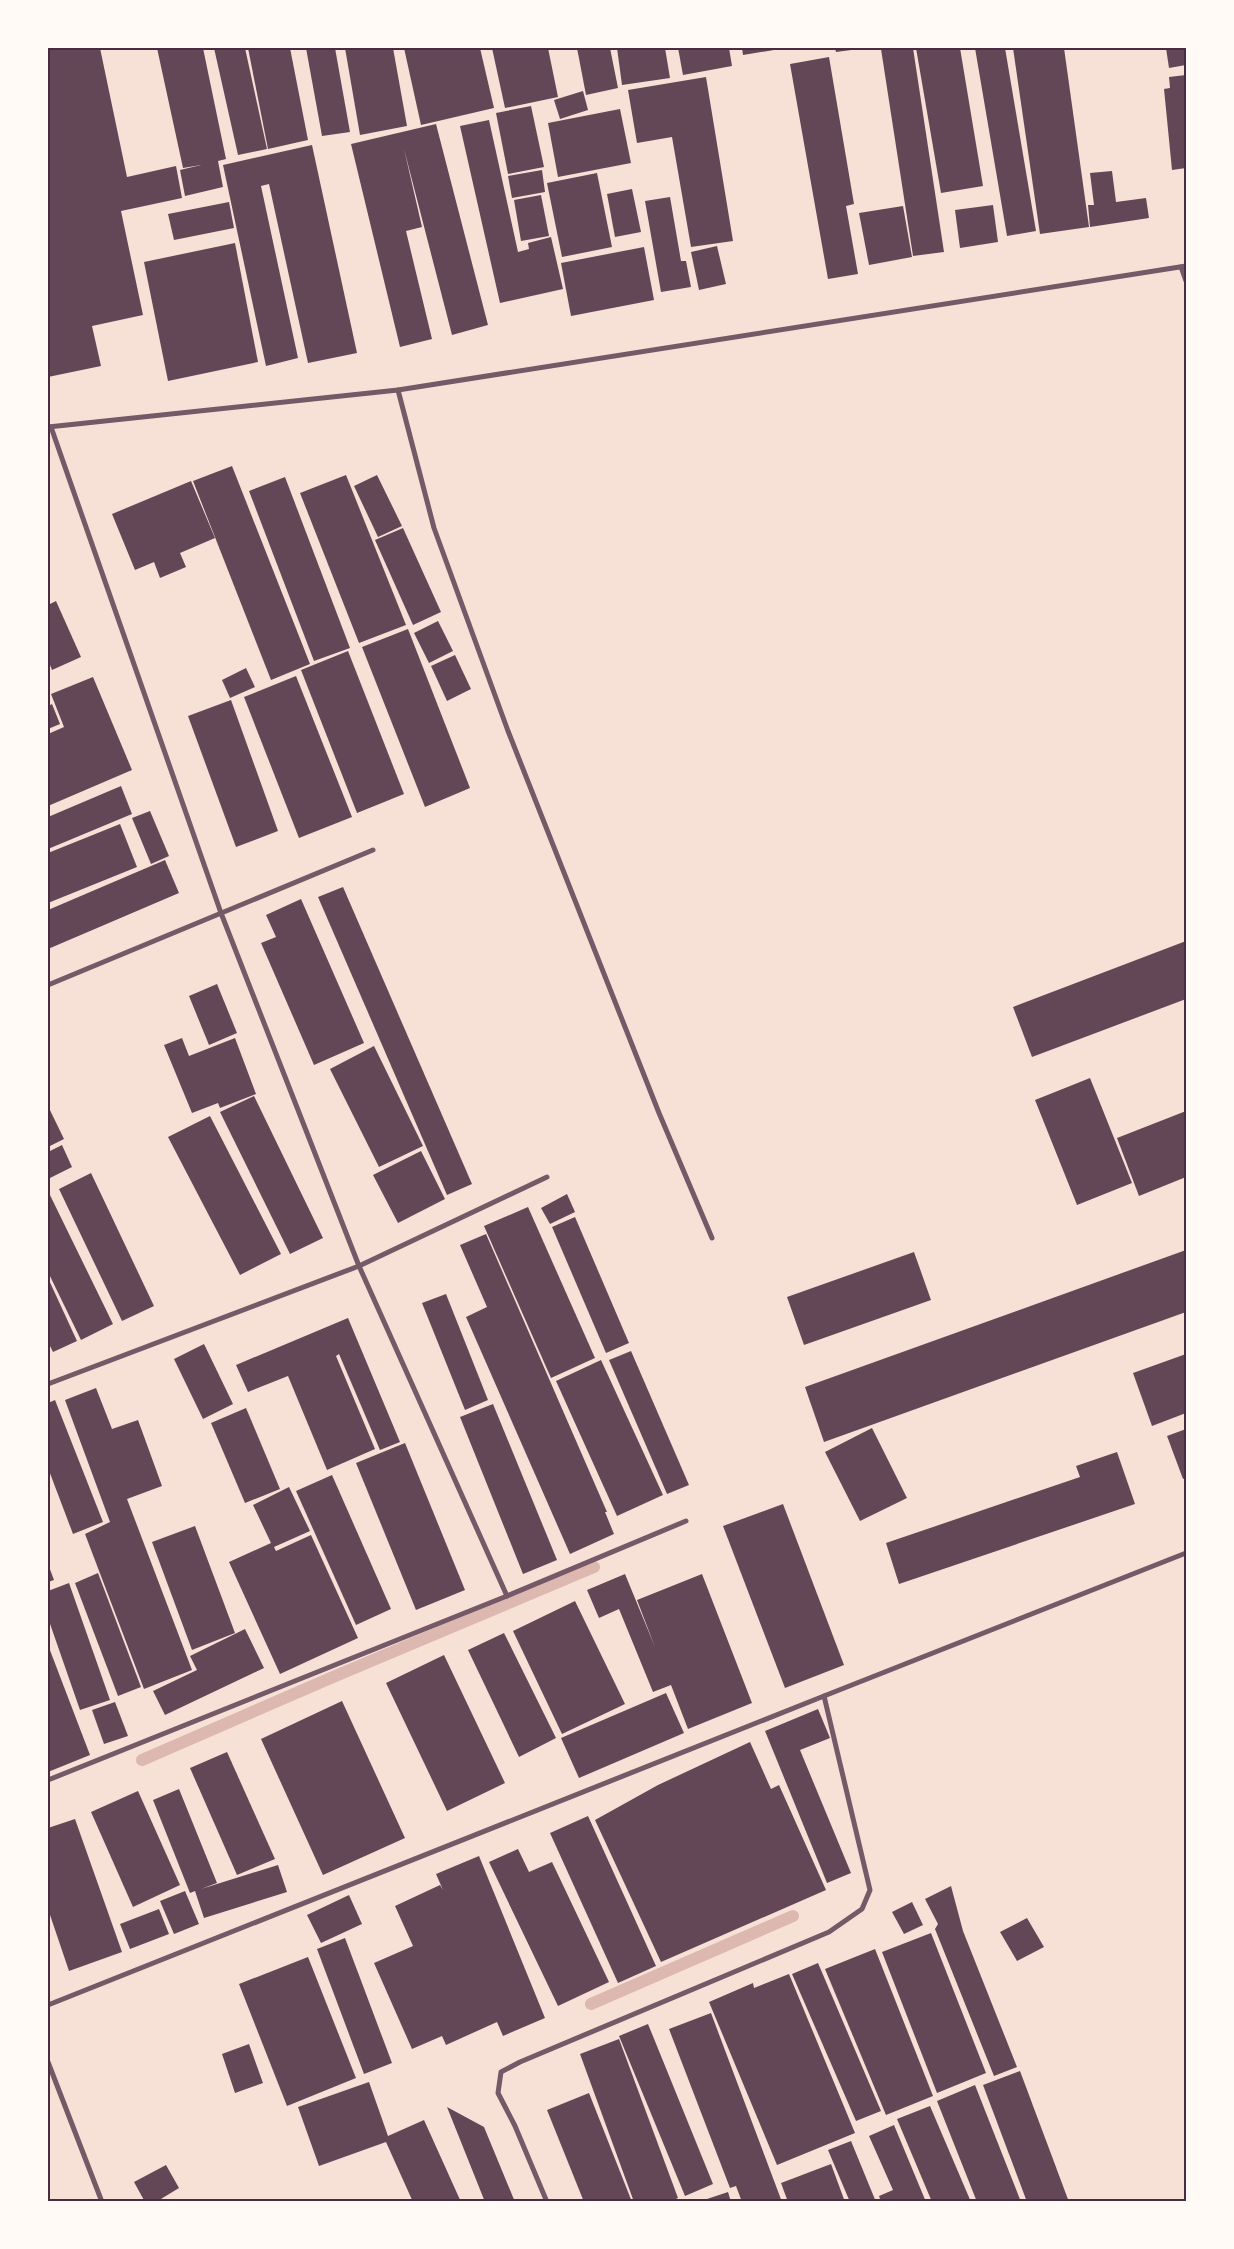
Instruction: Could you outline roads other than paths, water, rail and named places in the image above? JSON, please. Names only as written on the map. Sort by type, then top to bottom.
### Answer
[{"type":"street","points":[[507,1596],[359,1266],[221,913],[49,427],[398,390],[1184,267],[1186,281]]},
{"type":"street","points":[[398,390],[434,528],[508,731],[659,1114],[712,1238]]},
{"type":"street","points":[[48,986],[373,850]]},
{"type":"street","points":[[48,1384],[359,1266],[548,1177]]},
{"type":"street","points":[[48,1780],[686,1522]]},
{"type":"street","points":[[48,2005],[1186,1553]]},
{"type":"street","points":[[547,2202],[515,2126],[498,2093],[501,2072],[520,2062],[828,1932],[862,1910],[870,1890],[824,1696]]},
{"type":"street","points":[[48,2062],[102,2202]]},
{"type":"waterway","points":[[142,1760],[594,1567]]},
{"type":"waterway","points":[[591,2004],[793,1916]]}]
